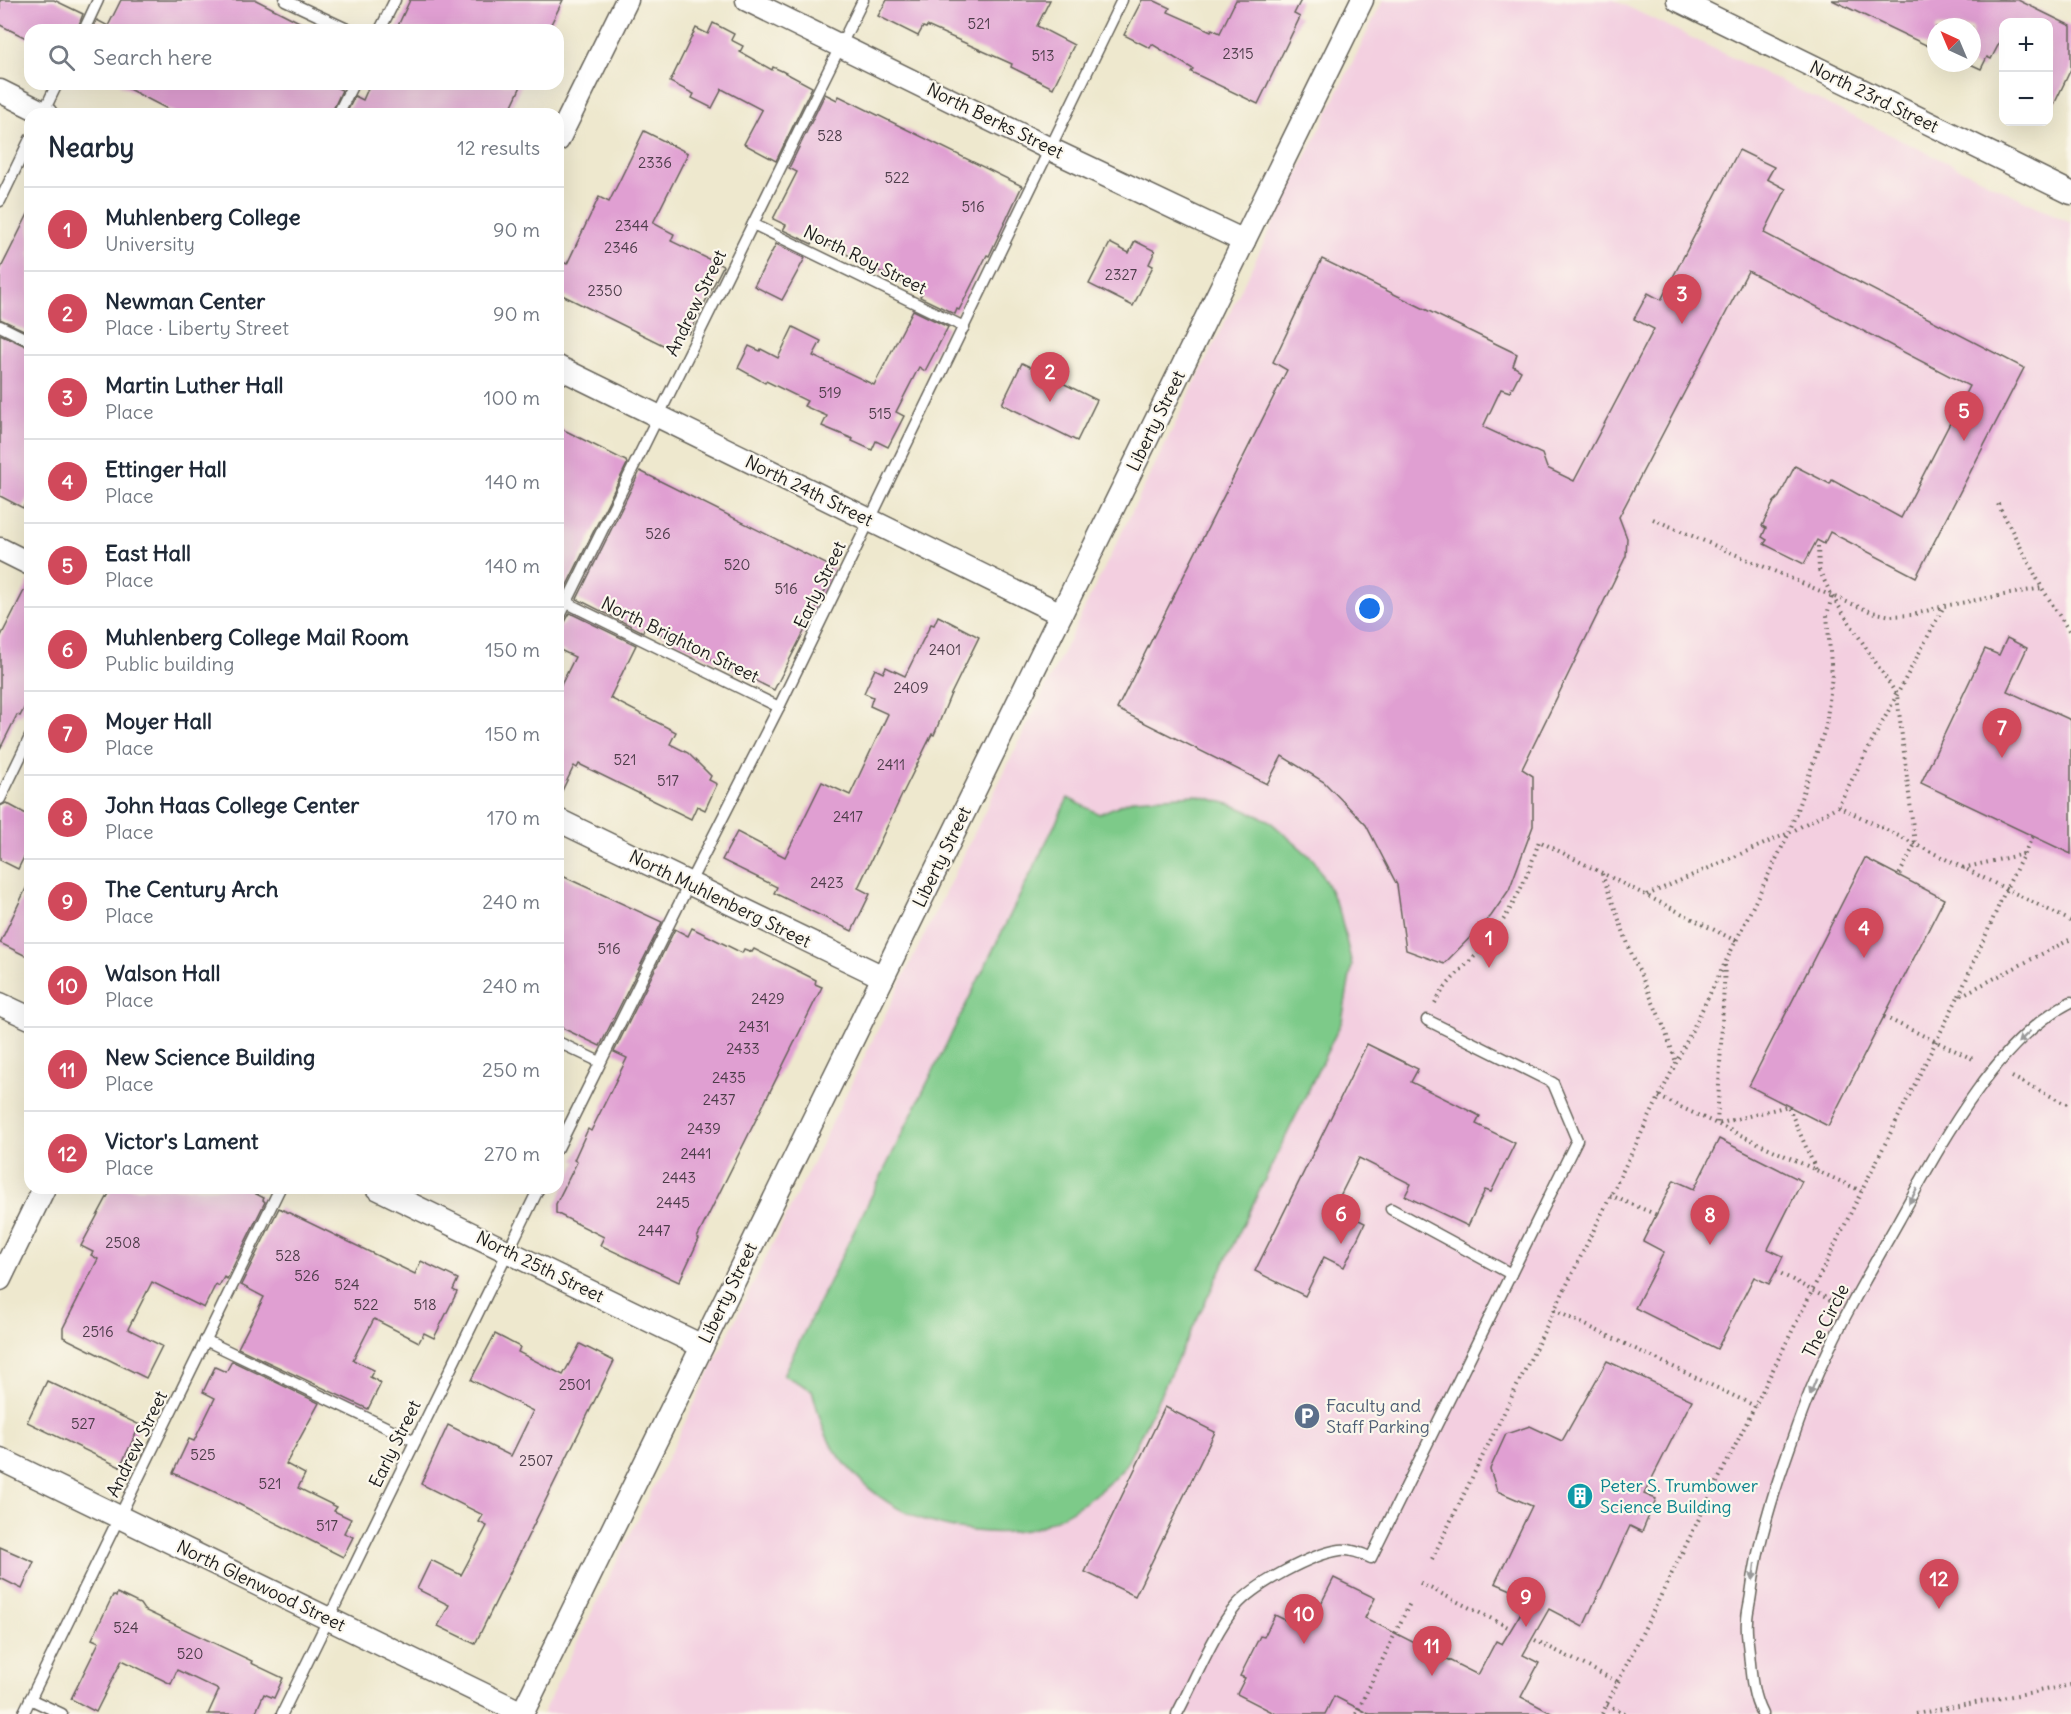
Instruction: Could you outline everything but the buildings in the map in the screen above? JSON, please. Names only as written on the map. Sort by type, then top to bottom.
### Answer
[{"type":"street","points":[[564,128],[627,0]]},
{"type":"street","name":"North Berks Street","points":[[747,0],[1050,149],[1244,241]]},
{"type":"street","name":"Liberty Street","points":[[522,1714],[1362,0]]},
{"type":"street","name":"North 23rd Street","points":[[1678,0],[2068,184]]},
{"type":"street","points":[[0,92],[32,108]]},
{"type":"street","name":"North 24th Street","points":[[564,370],[1061,615]]},
{"type":"street","points":[[0,549],[24,561]]},
{"type":"street","name":"North Muhlenberg Street","points":[[564,823],[883,977]]},
{"type":"street","points":[[0,1004],[24,1015]]},
{"type":"street","points":[[0,1279],[41,1194]]},
{"type":"street","name":"North 25th Street","points":[[389,1194],[702,1346]]},
{"type":"street","name":"North Glenwood Street","points":[[0,1459],[522,1714]]},
{"type":"lane","points":[[87,24],[98,0]]},
{"type":"lane","points":[[285,0],[336,24]]},
{"type":"lane","points":[[383,24],[395,0]]},
{"type":"lane","name":"Andrew Street","points":[[564,609],[863,0]]},
{"type":"lane","name":"Early Street","points":[[564,1136],[688,884],[779,707],[1122,0]]},
{"type":"lane","points":[[47,108],[54,90]]},
{"type":"lane","points":[[341,108],[350,90]]},
{"type":"lane","points":[[0,201],[24,151]]},
{"type":"lane","name":"North Roy Street","points":[[753,224],[963,327]]},
{"type":"lane","points":[[0,326],[24,338]]},
{"type":"lane","name":"North Brighton Street","points":[[567,603],[779,707]]},
{"type":"lane","points":[[0,799],[5,775],[24,746]]},
{"type":"lane","name":"The Circle","points":[[1762,1714],[1756,1703],[1751,1679],[1746,1621],[1755,1563],[1764,1526],[1799,1421],[1821,1366],[1848,1309],[1934,1157],[1994,1069],[2038,1024],[2071,1002]]},
{"type":"lane","points":[[1177,1714],[1224,1622],[1237,1604],[1257,1588],[1304,1562],[1328,1553],[1342,1550],[1356,1551],[1371,1558],[1577,1140],[1553,1083],[1427,1020]]},
{"type":"lane","points":[[564,1045],[600,1062]]},
{"type":"lane","name":"Andrew Street","points":[[23,1714],[277,1194]]},
{"type":"lane","name":"Early Street","points":[[282,1714],[536,1194]]},
{"type":"lane","points":[[1391,1209],[1511,1274]]},
{"type":"lane","points":[[205,1340],[415,1441]]},
{"type":"lane","points":[[30,1699],[62,1714]]},
{"type":"path","points":[[1998,504],[2042,588],[2071,634]]},
{"type":"path","points":[[1653,519],[1832,596],[1872,612],[1892,616],[1912,615],[1944,606],[2042,588]]},
{"type":"path","points":[[1818,546],[1819,570],[1832,596],[1897,696],[1915,844],[1899,875]]},
{"type":"path","points":[[1432,1559],[1789,833],[1826,726],[1832,676],[1827,615],[1832,596]]},
{"type":"path","points":[[1647,896],[1789,833],[1838,806],[1944,606]]},
{"type":"path","points":[[1838,806],[2071,921]]},
{"type":"path","points":[[1602,1714],[1936,1043],[2006,889],[2033,836]]},
{"type":"path","points":[[1427,1020],[1441,992],[1488,941],[1512,906],[1533,861],[1539,842],[1736,941]]},
{"type":"path","points":[[1963,868],[2024,854]]},
{"type":"path","points":[[1601,873],[1632,955],[1663,1025],[1676,1063]]},
{"type":"path","points":[[1958,997],[2071,939]]},
{"type":"path","points":[[1717,1124],[1725,962]]},
{"type":"path","points":[[1884,1017],[2071,1106]]},
{"type":"path","points":[[1659,1097],[1862,1191]]},
{"type":"path","points":[[1717,1124],[1788,1106],[1816,1170]]},
{"type":"path","points":[[1610,1195],[1657,1215]]},
{"type":"path","points":[[1776,1271],[1848,1309]]},
{"type":"path","points":[[1554,1310],[1755,1406]]},
{"type":"path","points":[[1420,1583],[1510,1628]]},
{"type":"path","points":[[1356,1714],[1410,1603]]},
{"type":"path","points":[[1535,1640],[1618,1682]]},
{"type":"path","points":[[1916,1714],[2071,1685]]},
{"type":"path","points":[[1607,1705],[1627,1714]]},
{"type":"shaded area","points":[[1383,0],[1614,0],[2071,223],[2071,1714],[542,1714]]},
{"type":"green space","points":[[1196,795],[1233,805],[1268,820],[1314,860],[1340,913],[1352,965],[1342,1021],[1125,1467],[1084,1503],[1035,1528],[1010,1532],[985,1532],[938,1525],[917,1518],[879,1496],[846,1465],[828,1440],[812,1390],[783,1375],[1068,798],[1099,814],[1134,799]]},
{"type":"place","name":"Martin Luther Hall","points":[[1682,324]]},
{"type":"place","name":"Newman Center","points":[[1050,402]]},
{"type":"place","name":"East Hall","points":[[1964,441]]},
{"type":"place","name":"Moyer Hall","points":[[2002,758]]},
{"type":"place","name":"Ettinger Hall","points":[[1864,958]]},
{"type":"place","name":"Muhlenberg College","points":[[1489,968]]},
{"type":"place","name":"Muhlenberg College Mail Room","points":[[1341,1244]]},
{"type":"place","name":"John Haas College Center","points":[[1710,1245]]},
{"type":"place","name":"Faculty and Staff Parking","points":[[1307,1416]]},
{"type":"place","name":"Peter S. Trumbower Science Building","points":[[1580,1496]]},
{"type":"place","name":"Victor's Lament","points":[[1939,1609]]},
{"type":"place","name":"The Century Arch","points":[[1526,1627]]},
{"type":"place","name":"Walson Hall","points":[[1304,1644]]},
{"type":"place","name":"New Science Building","points":[[1432,1676]]}]
